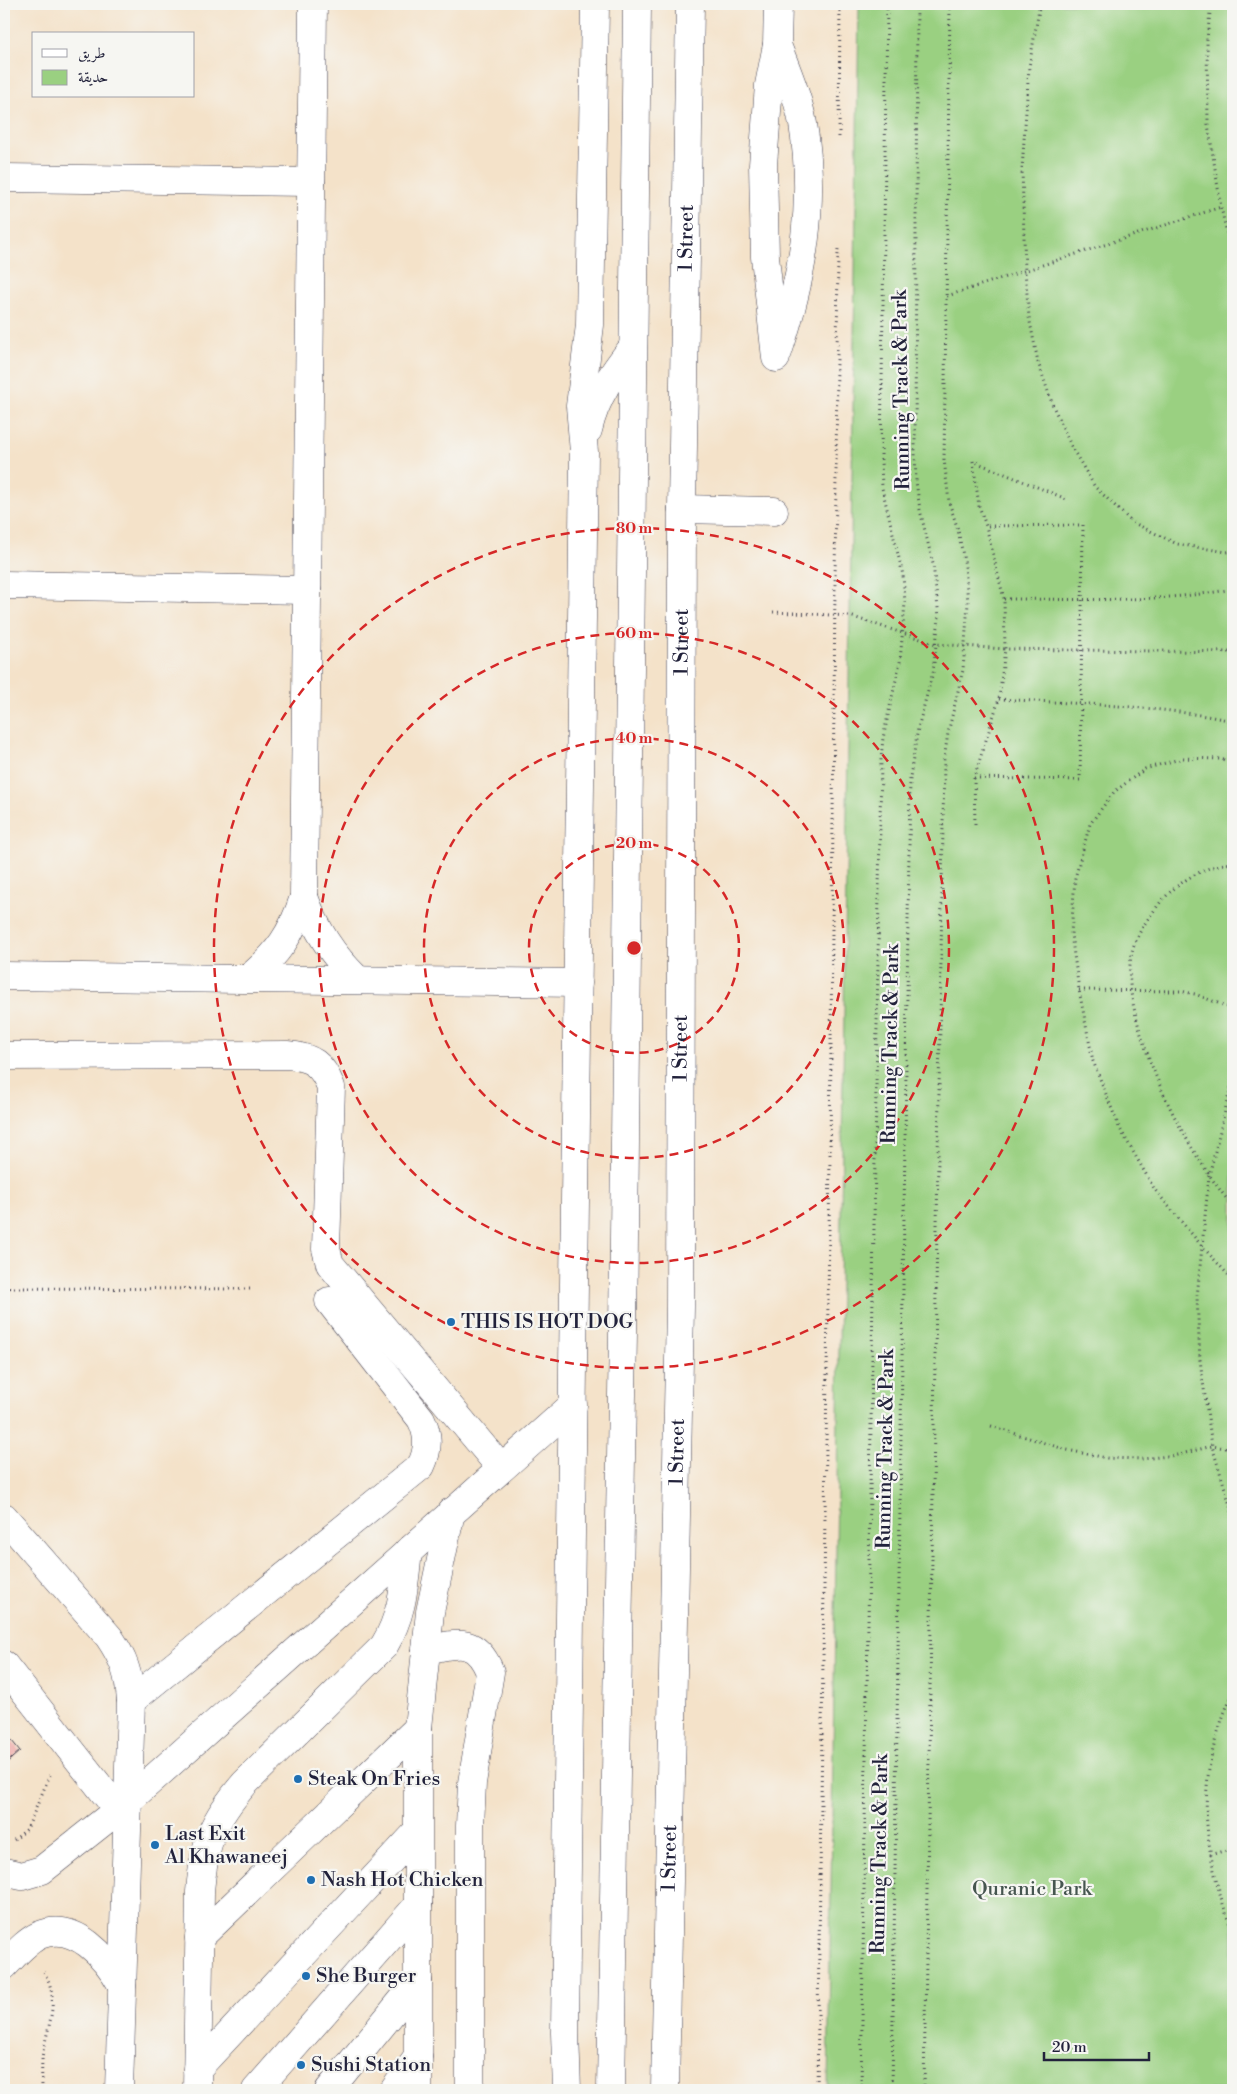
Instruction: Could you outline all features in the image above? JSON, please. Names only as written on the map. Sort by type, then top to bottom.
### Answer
[{"type":"street","points":[[249,978],[268,962],[284,943],[296,921],[304,897],[313,4]]},
{"type":"street","points":[[567,2090],[565,2033],[584,452],[580,406],[590,324],[595,4]]},
{"type":"street","points":[[611,2090],[624,1332],[637,4]]},
{"type":"street","name":"1 Street","points":[[665,2090],[680,1307],[682,509],[690,4]]},
{"type":"street","points":[[777,45],[792,84],[803,123],[808,164],[808,205],[803,257],[796,291],[776,358],[765,257],[763,165],[770,85],[777,45],[778,4]]},
{"type":"street","points":[[4,178],[311,182]]},
{"type":"street","points":[[584,452],[590,423],[600,395],[615,369],[633,347]]},
{"type":"street","points":[[682,509],[774,511]]},
{"type":"street","points":[[4,585],[307,590]]},
{"type":"street","points":[[304,897],[312,921],[324,942],[338,962],[356,979]]},
{"type":"street","points":[[4,976],[578,983]]},
{"type":"street","points":[[4,1056],[287,1055],[302,1056],[316,1063],[326,1073],[331,1087],[327,1256],[335,1271],[500,1468]]},
{"type":"street","points":[[131,1701],[421,1466],[426,1455],[426,1430],[421,1418],[328,1301]]},
{"type":"street","points":[[421,1418],[444,1400]]},
{"type":"street","points":[[4,1872],[22,1876],[42,1870],[122,1806],[573,1405]]},
{"type":"street","points":[[418,2090],[418,1728],[430,1612],[451,1512]]},
{"type":"street","points":[[4,1517],[110,1637],[122,1656],[129,1678],[131,1701],[122,1806],[120,2090]]},
{"type":"street","points":[[197,2080],[202,1862],[211,1833],[225,1806],[245,1783],[384,1646],[394,1630],[400,1612],[408,1551]]},
{"type":"street","points":[[426,1650],[459,1644],[474,1648],[485,1658],[490,1672],[472,1783],[470,1826],[470,2090]]},
{"type":"street","points":[[4,1665],[122,1806]]},
{"type":"street","points":[[199,1938],[418,1728]]},
{"type":"street","points":[[197,2080],[417,1832]]},
{"type":"street","points":[[256,2090],[418,1905]]},
{"type":"street","points":[[4,1966],[38,1936],[53,1931],[69,1933],[99,1952],[112,1968],[122,1985]]},
{"type":"street","points":[[329,2090],[418,1981]]},
{"type":"street","points":[[394,2090],[418,2057]]},
{"type":"path","points":[[839,142],[840,4]]},
{"type":"path","points":[[861,2090],[882,759],[883,738],[900,662],[905,603],[903,575],[882,488],[881,459],[887,4]]},
{"type":"path","name":"Running Track & Park","points":[[892,2090],[910,777],[918,728],[933,672],[939,617],[933,564],[920,510],[915,462],[917,4]]},
{"type":"path","points":[[924,2090],[944,760],[948,733],[963,670],[968,604],[965,566],[958,530],[949,502],[944,459],[950,4]]},
{"type":"path","points":[[1040,4],[1029,67],[1022,169],[1025,271],[1029,317],[1038,362],[1053,406],[1072,448],[1095,487],[1132,522],[1178,544],[1233,552]]},
{"type":"path","points":[[1211,4],[1207,39],[1208,124],[1221,207],[1233,262]]},
{"type":"path","points":[[1217,4],[1233,9]]},
{"type":"path","points":[[947,296],[1221,207]]},
{"type":"path","points":[[817,2090],[838,240]]},
{"type":"path","points":[[975,824],[974,778],[999,699],[1005,648],[1004,599],[986,526],[979,506],[973,460],[1068,500]]},
{"type":"path","points":[[974,778],[1080,780],[1083,525],[986,526]]},
{"type":"path","points":[[1004,599],[1142,599],[1202,595],[1233,589]]},
{"type":"path","points":[[773,612],[850,616],[936,644],[1005,648],[1233,652]]},
{"type":"path","points":[[999,699],[1140,706],[1233,721]]},
{"type":"path","points":[[1233,764],[1222,760],[1182,758],[1145,769],[1114,792],[1090,824],[1075,878],[1071,934],[1079,990],[1093,1061],[1119,1127],[1155,1190],[1233,1280]]},
{"type":"path","points":[[1233,863],[1222,864],[1191,876],[1164,898],[1143,924],[1131,956],[1129,990],[1147,1056],[1174,1118],[1209,1176],[1233,1207]]},
{"type":"path","points":[[1079,990],[1173,991],[1195,994],[1233,1009]]},
{"type":"path","points":[[1233,1082],[1209,1176],[1197,1297],[1200,1360],[1212,1446],[1233,1515]]},
{"type":"path","points":[[4,1288],[251,1289]]},
{"type":"path","points":[[991,1426],[1067,1450],[1106,1458],[1142,1459],[1177,1455],[1212,1446],[1233,1449]]},
{"type":"path","points":[[1233,1694],[1227,1704],[1211,1752],[1205,1804],[1210,1855],[1220,1897],[1233,1933]]},
{"type":"path","points":[[1210,1855],[1233,1848]]},
{"type":"path","points":[[24,1947],[46,1974],[52,1991],[54,2010],[42,2061],[42,2090]]},
{"type":"green space","name":"Quranic Park","points":[[859,4],[1233,4],[1233,2090],[828,2090]]},
{"type":"building","points":[[4,1731],[20,1751],[4,1765]]},
{"type":"place","name":"THIS IS HOT DOG","points":[[451,1322]]},
{"type":"place","name":"Steak On Fries","points":[[298,1779]]},
{"type":"place","name":"Last Exit Al Khawaneej","points":[[155,1845]]},
{"type":"place","name":"Nash Hot Chicken","points":[[311,1880]]},
{"type":"place","name":"She Burger","points":[[306,1976]]},
{"type":"place","name":"Sushi Station","points":[[301,2065]]}]
